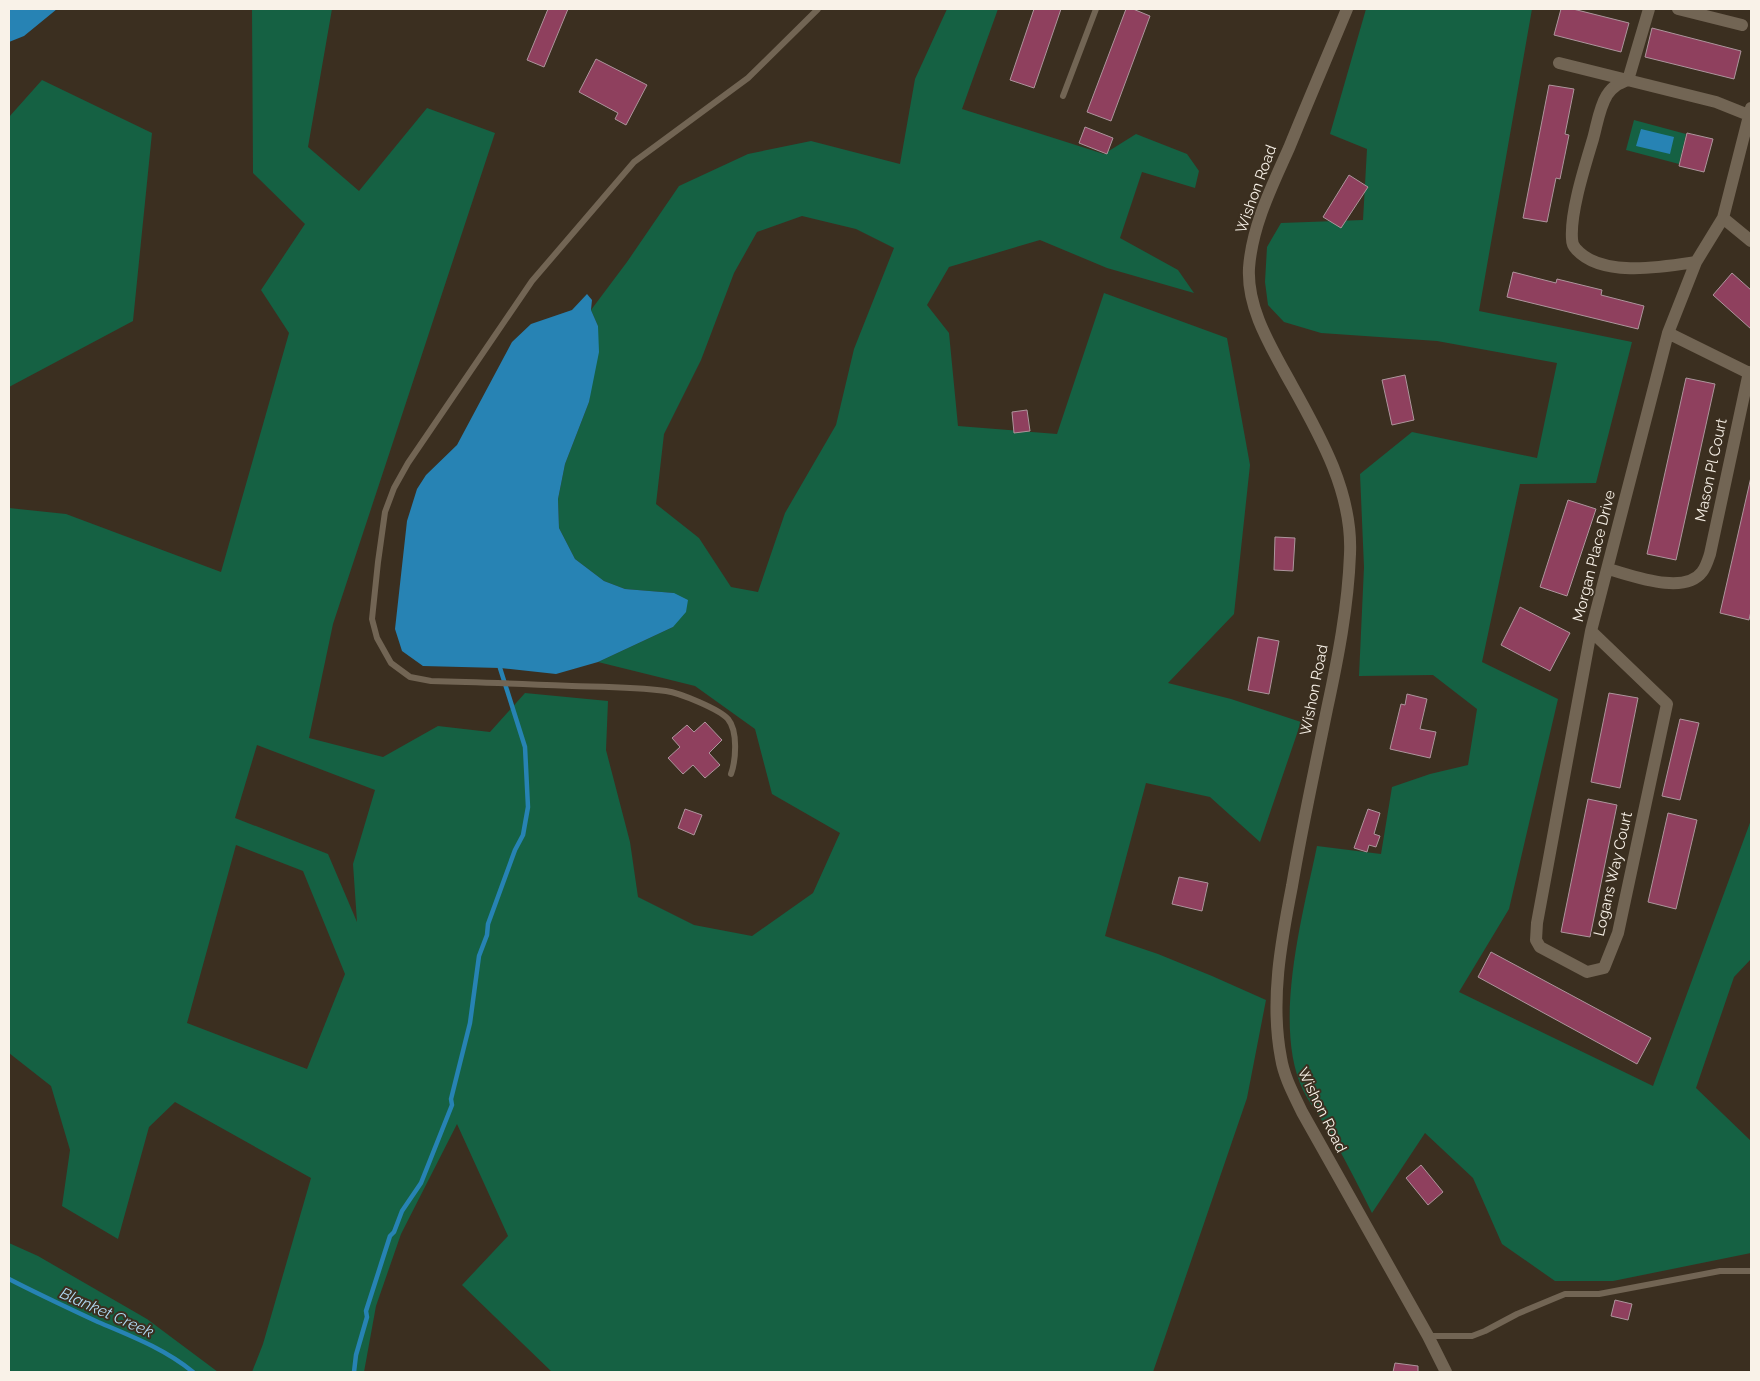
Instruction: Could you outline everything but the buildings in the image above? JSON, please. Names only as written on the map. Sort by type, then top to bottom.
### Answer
[{"type":"street","name":"Wishon Road","points":[[1347,9],[1266,200],[1255,233],[1249,274],[1251,295],[1256,315],[1330,458],[1344,504],[1350,532],[1347,594],[1335,670],[1281,943],[1277,991],[1277,1033],[1285,1074],[1302,1112],[1428,1336],[1446,1372]]},
{"type":"street","points":[[1628,80],[1649,9]]},
{"type":"street","points":[[1678,9],[1742,25]]},
{"type":"street","points":[[1559,63],[1716,102],[1751,113],[1723,218],[1751,241]]},
{"type":"street","points":[[1628,80],[1615,85],[1606,96],[1601,109],[1580,185],[1571,238],[1572,244],[1583,255],[1596,262],[1616,267],[1658,268],[1696,262]]},
{"type":"street","name":"Morgan Place Drive","points":[[1548,866],[1592,631],[1668,333],[1696,262],[1723,218]]},
{"type":"street","points":[[1668,333],[1750,373]]},
{"type":"street","name":"Mason Pl Court","points":[[1608,569],[1669,583],[1691,580],[1702,573],[1710,554],[1750,373]]},
{"type":"street","name":"Logans Way Court","points":[[1548,866],[1537,923],[1536,940],[1540,947],[1587,972],[1604,968],[1618,933],[1667,704],[1592,631]]},
{"type":"lane","points":[[731,774],[734,767],[734,731],[732,724],[720,711],[668,691],[431,681],[410,677],[391,663],[377,638],[372,619],[378,562],[385,512],[403,471],[532,281],[634,162],[748,78],[818,9]]},
{"type":"lane","points":[[1063,96],[1096,9]]},
{"type":"lane","points":[[1428,1336],[1472,1336],[1486,1331],[1517,1314],[1565,1294],[1599,1294],[1720,1271],[1751,1271]]},
{"type":"green space","points":[[252,9],[332,9],[308,147],[359,191],[427,108],[495,133],[333,624],[309,738],[383,757],[438,726],[490,732],[525,693],[608,701],[606,750],[630,842],[638,897],[694,925],[752,936],[813,893],[840,833],[772,794],[755,729],[695,686],[598,662],[673,627],[674,593],[625,589],[604,581],[575,559],[559,528],[558,499],[565,464],[589,402],[598,326],[591,310],[627,262],[679,186],[748,154],[811,141],[900,164],[915,79],[947,9],[998,9],[962,109],[1104,154],[1136,134],[1187,154],[1199,171],[1195,188],[1142,172],[1120,238],[1178,270],[1194,293],[1107,268],[1040,240],[949,267],[927,305],[949,333],[958,426],[1057,434],[1104,293],[1227,338],[1250,465],[1234,614],[1168,683],[1231,699],[1301,722],[1260,842],[1210,797],[1146,783],[1105,936],[1158,954],[1266,1000],[1247,1098],[1153,1372],[552,1372],[462,1285],[508,1236],[457,1124],[401,1234],[376,1306],[364,1372],[252,1372],[263,1344],[311,1178],[175,1102],[149,1127],[118,1239],[62,1206],[70,1150],[51,1086],[9,1053],[9,508],[66,514],[221,572],[289,333],[261,290],[305,224],[253,173]],"holes":[[[802,216],[856,229],[894,248],[854,349],[836,425],[785,513],[758,592],[731,587],[699,538],[656,504],[664,434],[701,360],[734,273],[757,232]],[[257,745],[375,790],[353,864],[357,922],[328,854],[235,818]],[[236,845],[303,871],[345,974],[307,1069],[187,1023]]]},
{"type":"green space","points":[[1366,9],[1532,9],[1479,311],[1632,342],[1596,483],[1520,484],[1482,662],[1558,699],[1509,909],[1459,992],[1653,1086],[1751,820],[1751,959],[1734,977],[1696,1088],[1751,1141],[1751,1253],[1613,1281],[1555,1281],[1502,1244],[1473,1178],[1425,1133],[1372,1213],[1331,1135],[1303,1090],[1294,1064],[1290,1034],[1293,969],[1317,846],[1381,854],[1392,787],[1430,774],[1468,765],[1477,709],[1433,675],[1359,676],[1364,567],[1360,474],[1412,432],[1537,458],[1557,363],[1437,341],[1321,333],[1284,322],[1268,305],[1265,282],[1267,247],[1281,223],[1363,220],[1367,149],[1330,134]]},
{"type":"green space","points":[[42,80],[152,133],[133,321],[9,387],[9,117]]},
{"type":"green space","points":[[1634,120],[1686,134],[1679,164],[1626,150]]},
{"type":"green space","points":[[9,1243],[38,1256],[147,1319],[218,1372],[9,1372]]},
{"type":"water","points":[[9,9],[57,9],[24,36],[9,42]]},
{"type":"water","points":[[1641,129],[1674,137],[1670,154],[1636,146]]},
{"type":"water","points":[[587,294],[592,300],[591,310],[598,326],[599,352],[589,402],[565,464],[558,499],[559,528],[575,559],[604,581],[625,589],[674,593],[688,600],[686,612],[673,627],[598,662],[556,674],[500,668],[423,666],[402,651],[395,629],[407,521],[417,489],[426,475],[457,445],[512,342],[531,324],[572,310]]},
{"type":"waterway","points":[[354,1372],[356,1355],[367,1317],[366,1311],[390,1236],[394,1232],[402,1211],[421,1183],[452,1105],[451,1099],[470,1023],[479,956],[487,935],[488,924],[515,850],[523,835],[528,807],[525,747],[500,668]]},
{"type":"waterway","name":"Blanket Creek","points":[[9,1279],[171,1356],[193,1372]]}]
